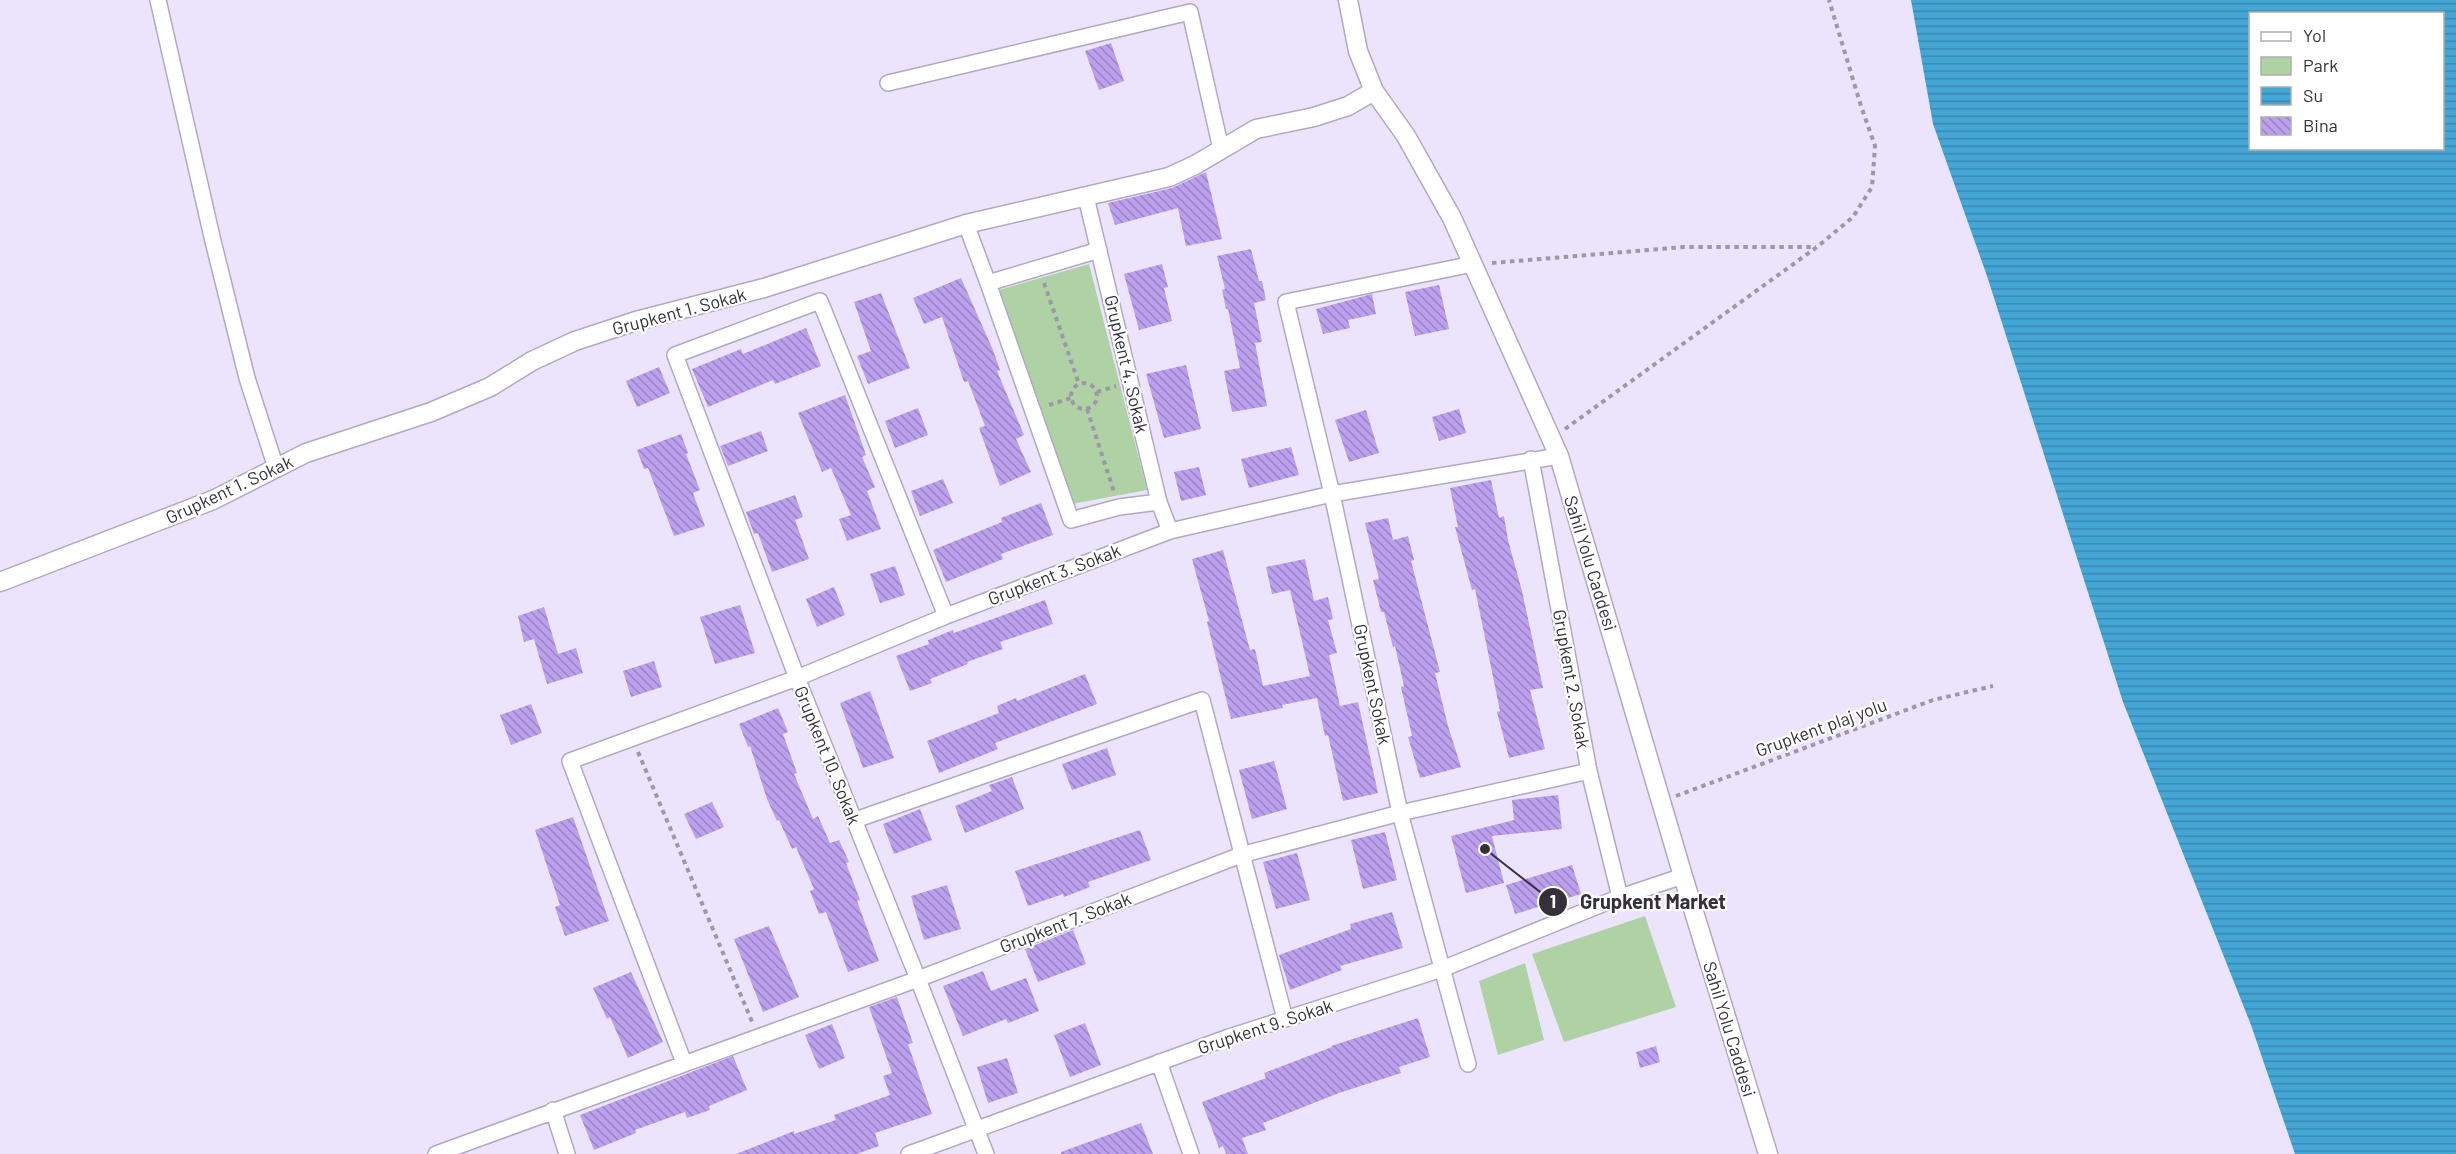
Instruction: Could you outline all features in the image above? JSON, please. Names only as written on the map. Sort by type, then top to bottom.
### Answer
[{"type":"street","points":[[158,0],[247,378],[276,468]]},
{"type":"street","name":"Sahil Yolu Caddesi","points":[[1348,0],[1358,51],[1374,90],[1406,136],[1452,218],[1559,456],[1768,1154]]},
{"type":"street","points":[[888,83],[1190,12],[1221,149]]},
{"type":"street","name":"Grupkent 1. Sokak","points":[[0,582],[213,500],[306,453],[432,412],[490,387],[532,360],[575,341],[636,321],[764,288],[966,224],[1169,177],[1195,165],[1256,129],[1314,117],[1348,106],[1374,90]]},
{"type":"street","name":"Grupkent 4. Sokak","points":[[1086,197],[1159,502],[1170,531]]},
{"type":"street","points":[[966,224],[1071,520],[1119,507],[1159,502]]},
{"type":"street","points":[[988,283],[1038,266],[1099,250]]},
{"type":"street","name":"Grupkent Sokak","points":[[1468,1064],[1400,813],[1332,494],[1286,302],[1473,264]]},
{"type":"street","name":"Grupkent 10. Sokak","points":[[946,616],[820,301],[675,355],[797,678],[986,1154]]},
{"type":"street","name":"Grupkent 3. Sokak","points":[[684,1063],[570,761],[797,678],[946,616],[1170,531],[1332,494],[1559,456]]},
{"type":"street","name":"Grupkent 2. Sokak","points":[[1532,459],[1589,771],[1620,897]]},
{"type":"street","points":[[855,820],[1202,700],[1285,1019]]},
{"type":"street","name":"Grupkent 7. Sokak","points":[[436,1154],[918,979],[1241,855],[1400,813],[1589,771]]},
{"type":"street","name":"Grupkent 9. Sokak","points":[[909,1154],[1159,1062],[1442,969],[1620,897],[1683,876]]},
{"type":"street","points":[[1159,1062],[1191,1154]]},
{"type":"street","points":[[553,1110],[567,1154]]},
{"type":"path","points":[[1552,439],[1817,247],[1853,217],[1872,188],[1875,146],[1829,0]]},
{"type":"path","points":[[1473,264],[1684,247],[1817,247]]},
{"type":"path","points":[[1038,266],[1079,384]]},
{"type":"path","points":[[1079,384],[1092,385],[1097,392],[1097,400],[1087,409],[1075,406],[1071,398],[1073,390],[1079,384]]},
{"type":"path","points":[[1031,411],[1071,398]]},
{"type":"path","points":[[1087,409],[1119,507]]},
{"type":"path","name":"Grupkent plaj yolu","points":[[1662,801],[1933,700],[1993,686]]},
{"type":"path","points":[[632,738],[758,1036]]},
{"type":"green space","points":[[1089,264],[1147,490],[1072,504],[999,290]]},
{"type":"green space","points":[[1645,916],[1676,1007],[1564,1042],[1532,954]]},
{"type":"green space","points":[[1525,963],[1544,1040],[1498,1055],[1479,981]]},
{"type":"water","points":[[1911,0],[2456,0],[2456,1154],[2295,1154],[2251,1025],[2123,702],[1987,276],[1933,124]]},
{"type":"building","points":[[1111,43],[1124,81],[1099,90],[1085,51]]},
{"type":"building","points":[[1206,172],[1222,239],[1186,246],[1178,208],[1115,225],[1108,203],[1172,188]]},
{"type":"building","points":[[1251,249],[1266,300],[1254,303],[1262,342],[1255,343],[1267,406],[1232,412],[1224,371],[1240,368],[1222,290],[1225,289],[1217,256]]},
{"type":"building","points":[[1162,264],[1168,287],[1164,288],[1172,321],[1139,330],[1124,274]]},
{"type":"building","points":[[961,278],[993,350],[1000,370],[997,371],[1024,435],[1016,439],[1031,472],[1000,486],[979,428],[985,426],[968,381],[964,382],[942,317],[924,324],[913,298]]},
{"type":"building","points":[[1439,285],[1449,329],[1415,336],[1405,292]]},
{"type":"building","points":[[881,293],[910,368],[868,384],[857,356],[871,351],[854,302]]},
{"type":"building","points":[[1372,294],[1376,314],[1348,320],[1350,328],[1323,334],[1316,309]]},
{"type":"building","points":[[806,328],[821,366],[775,384],[773,380],[708,407],[692,369],[741,349],[743,354]]},
{"type":"building","points":[[1186,365],[1201,429],[1164,438],[1146,374]]},
{"type":"building","points":[[659,367],[670,393],[637,407],[626,381]]},
{"type":"building","points":[[845,395],[866,455],[862,457],[875,487],[867,491],[881,529],[847,541],[839,519],[851,515],[831,468],[822,472],[798,413]]},
{"type":"building","points":[[918,408],[928,435],[895,448],[885,421]]},
{"type":"building","points":[[1459,409],[1466,433],[1439,441],[1432,417]]},
{"type":"building","points":[[1366,410],[1379,453],[1349,462],[1335,420]]},
{"type":"building","points":[[761,431],[768,451],[728,466],[720,446]]},
{"type":"building","points":[[681,434],[700,490],[693,493],[705,526],[674,536],[648,468],[644,469],[637,450]]},
{"type":"building","points":[[1291,447],[1299,475],[1249,488],[1241,459]]},
{"type":"building","points":[[1199,467],[1206,495],[1181,501],[1174,472]]},
{"type":"building","points":[[943,479],[953,503],[920,516],[911,491]]},
{"type":"building","points":[[1491,480],[1499,518],[1504,516],[1543,688],[1530,690],[1545,749],[1509,758],[1497,712],[1500,711],[1475,589],[1472,590],[1455,527],[1458,527],[1450,488]]},
{"type":"building","points":[[795,495],[803,517],[795,520],[809,559],[772,572],[758,533],[754,534],[746,512]]},
{"type":"building","points":[[1041,503],[1053,535],[1001,554],[1003,559],[946,582],[933,550],[1002,522],[1001,518]]},
{"type":"building","points":[[1388,518],[1393,540],[1408,536],[1414,560],[1411,561],[1440,672],[1435,673],[1461,767],[1420,778],[1408,737],[1412,736],[1395,646],[1393,647],[1384,612],[1381,612],[1373,580],[1379,579],[1365,523]]},
{"type":"building","points":[[1223,550],[1250,650],[1255,649],[1263,686],[1310,676],[1290,590],[1272,594],[1266,567],[1305,559],[1314,601],[1328,597],[1333,619],[1328,620],[1337,653],[1329,655],[1340,706],[1358,702],[1378,793],[1343,801],[1317,698],[1231,719],[1207,622],[1209,621],[1192,559]]},
{"type":"building","points":[[895,566],[905,595],[880,603],[870,574]]},
{"type":"building","points":[[834,587],[845,615],[817,627],[806,599]]},
{"type":"building","points":[[1045,600],[1053,624],[1000,642],[1003,649],[967,662],[968,664],[930,679],[932,683],[910,691],[896,656],[929,644],[928,640],[953,630],[954,633]]},
{"type":"building","points":[[740,605],[755,653],[715,664],[700,617]]},
{"type":"building","points":[[544,607],[558,654],[576,648],[583,673],[547,684],[534,639],[524,642],[518,616]]},
{"type":"building","points":[[654,661],[662,687],[631,697],[623,671]]},
{"type":"building","points":[[1085,674],[1097,704],[995,743],[998,749],[939,773],[927,741],[999,713],[997,706],[1016,698],[1017,701]]},
{"type":"building","points":[[870,691],[894,758],[863,768],[840,703]]},
{"type":"building","points":[[531,704],[542,733],[511,745],[500,715]]},
{"type":"building","points":[[778,708],[788,732],[783,734],[797,773],[794,774],[813,819],[818,816],[830,843],[839,840],[849,862],[846,863],[860,900],[857,901],[879,961],[848,972],[826,912],[819,914],[810,891],[814,889],[796,847],[792,849],[767,799],[750,746],[748,747],[739,724]]},
{"type":"building","points":[[1107,748],[1116,775],[1072,790],[1062,764]]},
{"type":"building","points":[[1274,761],[1287,809],[1252,819],[1239,770]]},
{"type":"building","points":[[1012,777],[1024,809],[965,833],[955,806],[992,791],[989,785]]},
{"type":"building","points":[[1558,795],[1562,829],[1492,836],[1504,883],[1466,893],[1451,836],[1514,820],[1512,800]]},
{"type":"building","points":[[712,802],[724,827],[696,839],[684,814]]},
{"type":"building","points":[[920,809],[932,840],[894,854],[883,824]]},
{"type":"building","points":[[573,817],[609,921],[565,936],[555,907],[560,905],[535,830]]},
{"type":"building","points":[[1140,830],[1151,860],[1088,882],[1090,887],[1064,897],[1063,894],[1028,906],[1015,871]]},
{"type":"building","points":[[1385,832],[1397,880],[1363,889],[1351,840]]},
{"type":"building","points":[[1297,853],[1310,900],[1276,909],[1263,862]]},
{"type":"building","points":[[1572,865],[1581,894],[1515,914],[1506,885]]},
{"type":"building","points":[[947,885],[961,929],[924,940],[911,896]]},
{"type":"building","points":[[1392,912],[1403,948],[1340,966],[1342,970],[1290,990],[1279,955],[1351,929],[1350,924]]},
{"type":"building","points":[[769,926],[799,997],[763,1012],[734,939]]},
{"type":"building","points":[[1073,930],[1086,964],[1038,982],[1025,949]]},
{"type":"building","points":[[983,971],[991,991],[1026,978],[1039,1011],[1008,1023],[1006,1019],[963,1036],[943,986]]},
{"type":"building","points":[[631,972],[663,1042],[628,1058],[610,1017],[607,1019],[593,988]]},
{"type":"building","points":[[897,997],[913,1043],[908,1044],[932,1114],[875,1133],[879,1146],[857,1154],[736,1154],[794,1131],[794,1134],[836,1120],[834,1115],[890,1095],[883,1076],[892,1073],[869,1007]]},
{"type":"building","points":[[1418,1018],[1430,1057],[1399,1067],[1401,1073],[1339,1093],[1263,1123],[1266,1130],[1242,1138],[1248,1154],[1226,1154],[1223,1146],[1219,1148],[1202,1102],[1266,1078],[1264,1073],[1331,1046]]},
{"type":"building","points":[[1085,1023],[1101,1065],[1070,1077],[1054,1035]]},
{"type":"building","points":[[832,1024],[845,1058],[819,1069],[805,1035]]},
{"type":"building","points":[[1656,1046],[1660,1062],[1640,1068],[1636,1052]]},
{"type":"building","points":[[733,1056],[747,1090],[709,1106],[710,1110],[687,1118],[685,1112],[635,1130],[636,1133],[594,1150],[580,1115]]},
{"type":"building","points":[[1007,1058],[1018,1093],[988,1103],[977,1067]]},
{"type":"building","points":[[1141,1123],[1153,1154],[1061,1154],[1061,1152]]},
{"type":"place","name":"Grupkent Market","points":[[1485,849]]}]
